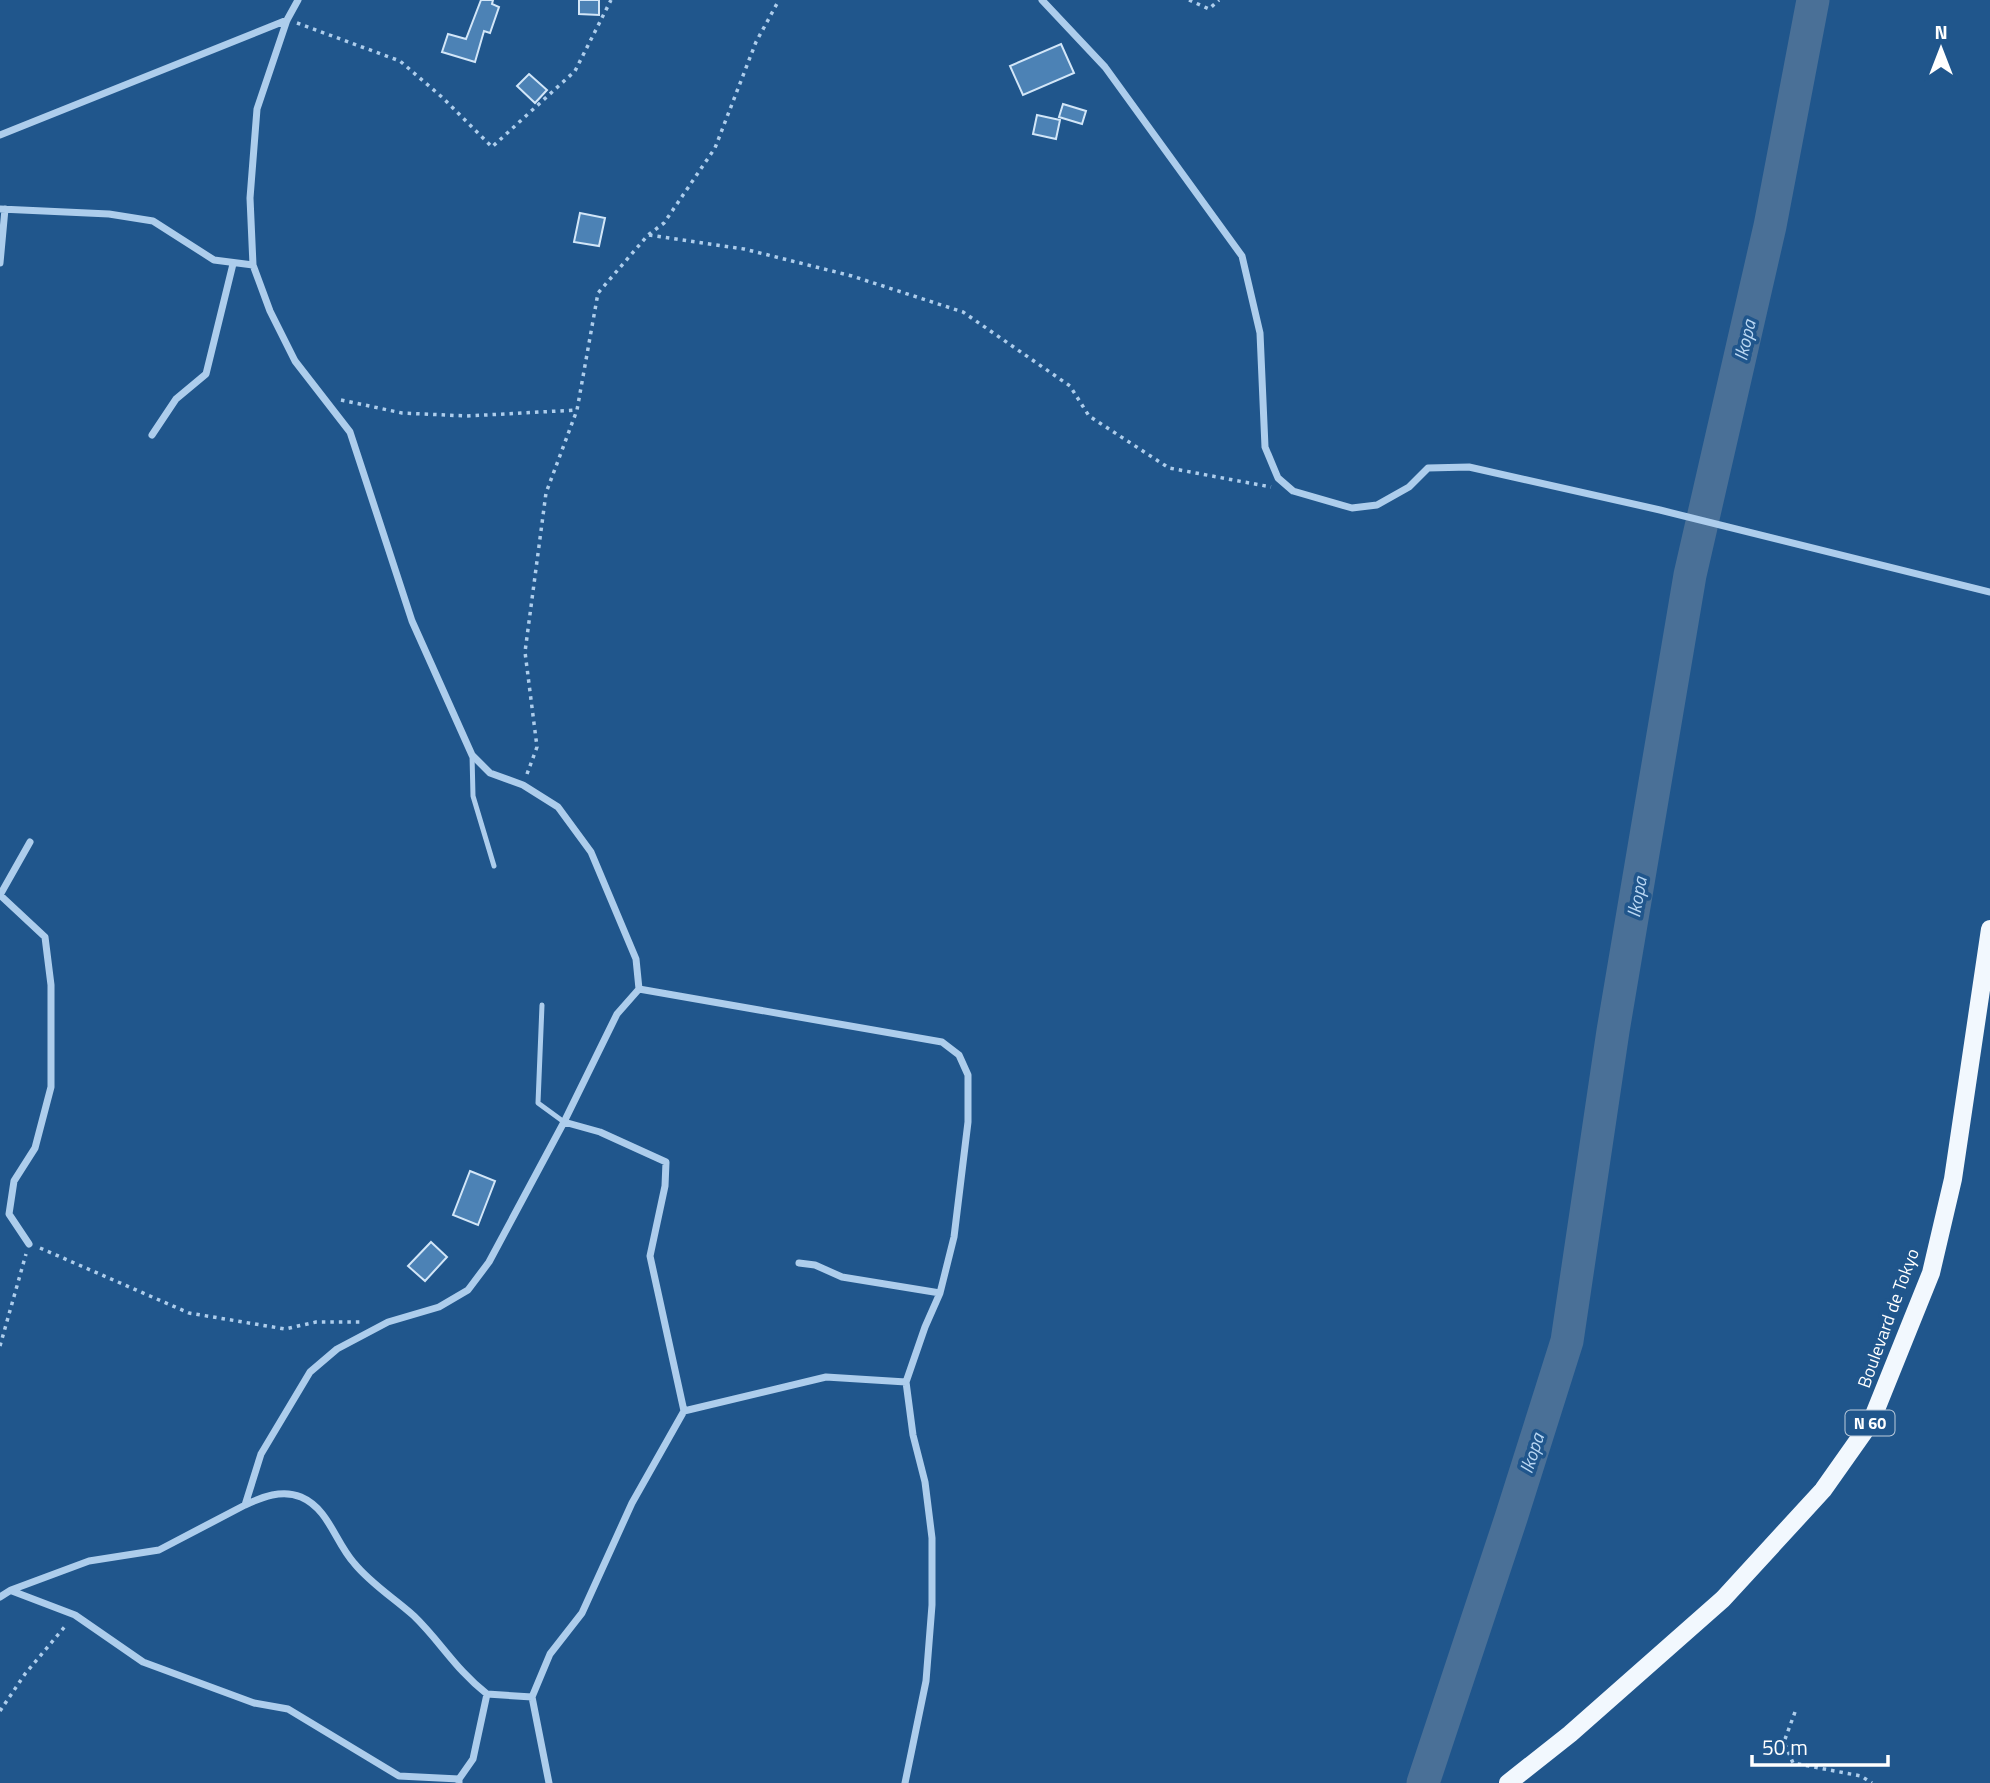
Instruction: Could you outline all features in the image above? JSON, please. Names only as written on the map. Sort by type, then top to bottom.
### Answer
[{"type":"main road","name":"Boulevard de Tokyo","points":[[1508,1783],[1570,1734],[1723,1599],[1823,1490],[1871,1422],[1931,1273],[1953,1179],[1990,929]]},
{"type":"street","points":[[244,1505],[261,1454],[310,1372],[337,1349],[388,1322],[439,1307],[468,1290],[489,1262],[564,1122],[617,1014],[639,989],[636,959],[591,852],[558,807],[523,785],[490,773],[472,755],[412,621],[350,432],[295,361],[270,311],[253,265],[250,198],[257,109],[287,20],[298,0]]},
{"type":"street","points":[[1042,0],[1105,67],[1242,256],[1260,333],[1265,447],[1278,478],[1293,491],[1352,508],[1377,505],[1409,486],[1428,468],[1469,467],[1723,525],[1990,592]]},
{"type":"street","points":[[0,135],[287,20]]},
{"type":"street","points":[[0,263],[3,209],[109,214],[153,221],[214,260],[253,265]]},
{"type":"street","points":[[152,435],[177,399],[206,374],[233,264]]},
{"type":"street","points":[[9,1214],[14,1181],[35,1148],[51,1087],[51,985],[45,937],[0,895],[30,842]]},
{"type":"street","points":[[639,989],[942,1042],[959,1055],[968,1075],[968,1122],[954,1237],[940,1293],[906,1382],[925,1482],[932,1538],[932,1605],[926,1681],[905,1783]]},
{"type":"street","points":[[550,1783],[533,1697],[550,1654],[582,1613],[632,1503],[684,1411],[650,1256],[665,1186],[666,1162],[600,1132],[564,1122]]},
{"type":"street","points":[[0,1210],[9,1214],[29,1244]]},
{"type":"street","points":[[799,1263],[815,1265],[842,1277],[940,1293]]},
{"type":"street","points":[[684,1411],[826,1377],[906,1382]]},
{"type":"street","points":[[0,1597],[11,1590],[89,1561],[159,1549],[244,1505],[263,1497],[284,1493],[301,1497],[316,1506],[331,1525],[352,1562],[386,1595],[414,1616],[466,1678],[486,1694],[533,1697]]},
{"type":"street","points":[[11,1590],[75,1615],[143,1662],[254,1703],[288,1709],[399,1776],[459,1781],[473,1759],[486,1694]]},
{"type":"lane","points":[[472,755],[473,796],[494,866]]},
{"type":"lane","points":[[542,1005],[538,1102],[564,1122]]},
{"type":"path","points":[[287,20],[400,61],[443,98],[492,147],[575,71],[611,0]]},
{"type":"path","points":[[523,785],[537,747],[525,652],[546,493],[577,410],[598,293],[649,235],[664,223],[715,148],[756,42],[779,0]]},
{"type":"path","points":[[1189,0],[1209,9],[1219,0]]},
{"type":"path","points":[[649,235],[744,249],[852,276],[963,312],[1070,386],[1089,416],[1169,468],[1293,491]]},
{"type":"path","points":[[322,396],[402,413],[467,416],[577,410]]},
{"type":"path","points":[[0,1346],[29,1244],[189,1313],[285,1329],[316,1322],[388,1322]]},
{"type":"path","points":[[0,1711],[26,1674],[75,1615]]},
{"type":"path","points":[[1796,1712],[1784,1742],[1793,1763],[1861,1776],[1872,1783]]},
{"type":"building","points":[[481,0],[493,0],[492,4],[499,7],[490,33],[484,31],[475,62],[442,52],[448,34],[466,39]]},
{"type":"building","points":[[579,0],[599,0],[599,15],[579,14]]},
{"type":"building","points":[[1061,44],[1074,73],[1023,95],[1010,66]]},
{"type":"building","points":[[529,74],[547,90],[535,103],[517,86]]},
{"type":"building","points":[[1063,104],[1086,111],[1082,124],[1059,117]]},
{"type":"building","points":[[1037,115],[1060,120],[1056,139],[1033,134]]},
{"type":"building","points":[[580,213],[605,218],[599,246],[574,242]]},
{"type":"building","points":[[470,1171],[495,1181],[478,1225],[453,1215]]},
{"type":"building","points":[[431,1242],[447,1257],[425,1281],[408,1266]]},
{"type":"waterway","name":"Ikopa","points":[[1423,1783],[1567,1341],[1613,1031],[1690,575],[1770,226],[1813,0]]}]
